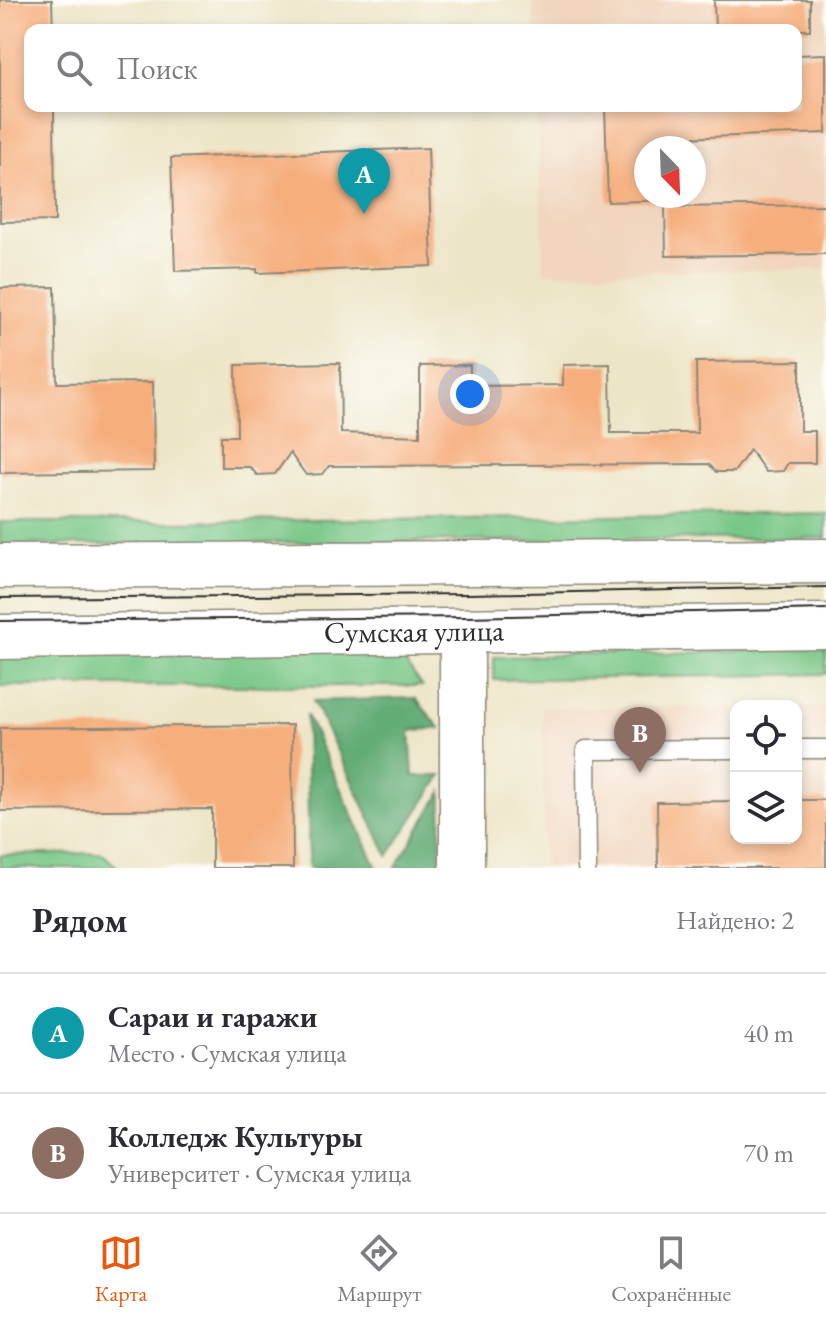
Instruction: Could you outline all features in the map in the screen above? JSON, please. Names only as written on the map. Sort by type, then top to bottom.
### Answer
[{"type":"main road","points":[[0,566],[826,561]]},
{"type":"main road","name":"Сумская улица","points":[[0,637],[826,626]]},
{"type":"main road","points":[[462,633],[462,868]]},
{"type":"lane","points":[[587,868],[586,750],[730,749]]},
{"type":"lane","points":[[802,749],[826,749]]},
{"type":"shaded area","points":[[533,0],[826,0],[826,269],[544,273],[537,112],[802,112],[802,24],[534,24]]},
{"type":"shaded area","points":[[802,706],[826,706],[826,868],[544,868],[542,708],[730,707],[730,844],[802,844]]},
{"type":"green space","points":[[826,513],[826,538],[0,545],[0,522]]},
{"type":"green space","points":[[392,644],[422,686],[0,686],[0,647]]},
{"type":"green space","points":[[826,649],[826,674],[494,680],[494,657]]},
{"type":"green space","points":[[415,698],[440,728],[410,731],[413,776],[441,776],[388,856],[313,701]]},
{"type":"green space","points":[[306,714],[377,868],[309,868]]},
{"type":"green space","points":[[442,792],[440,868],[395,868]]},
{"type":"green space","points":[[102,853],[118,868],[0,868],[0,855]]},
{"type":"building","points":[[0,0],[52,0],[53,24],[24,24],[24,112],[54,112],[55,221],[0,222]]},
{"type":"building","points":[[714,0],[810,0],[810,30],[802,30],[802,24],[715,24]]},
{"type":"building","points":[[826,54],[826,133],[634,136],[634,201],[608,202],[605,112],[802,112],[802,55]]},
{"type":"building","points":[[428,148],[432,266],[257,273],[257,269],[175,271],[171,158]]},
{"type":"building","points":[[826,205],[826,254],[666,256],[665,208]]},
{"type":"building","points":[[55,287],[57,383],[153,382],[154,471],[0,473],[0,288]]},
{"type":"building","points":[[800,361],[800,431],[815,431],[815,463],[788,463],[783,471],[766,472],[750,450],[734,472],[716,472],[709,464],[329,466],[323,474],[306,475],[290,453],[275,474],[257,475],[250,467],[221,467],[221,436],[237,436],[236,365],[340,363],[341,433],[420,436],[420,366],[470,365],[470,386],[563,385],[563,365],[610,364],[611,433],[697,433],[696,362]]},
{"type":"building","points":[[292,725],[293,868],[212,868],[212,809],[0,811],[0,728]]},
{"type":"building","points":[[802,800],[826,800],[826,868],[658,868],[657,802],[730,801],[730,844],[802,844]]},
{"type":"tram line","points":[[0,598],[826,587]]},
{"type":"tram line","points":[[0,621],[467,617],[826,609]]},
{"type":"place","name":"Сараи и гаражи","points":[[364,214]]},
{"type":"place","name":"Колледж Культуры","points":[[640,773]]}]
